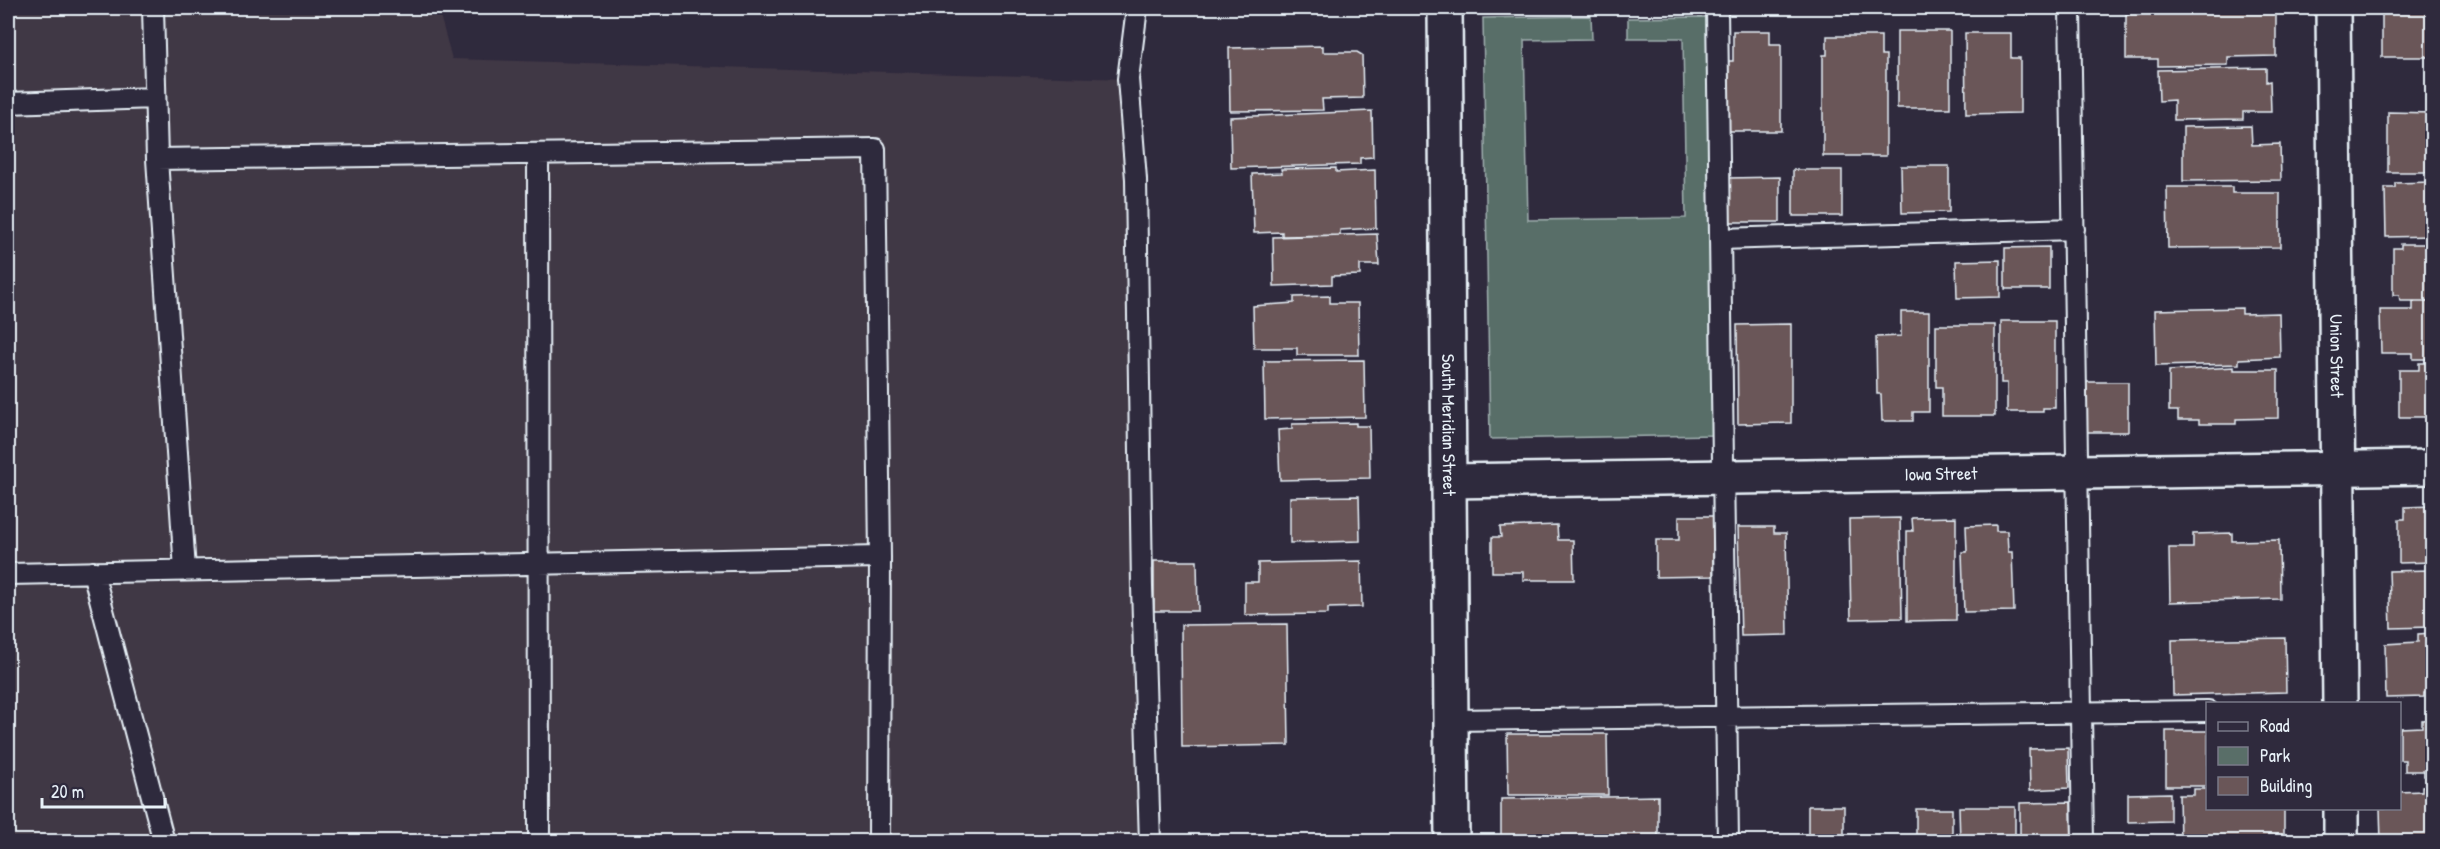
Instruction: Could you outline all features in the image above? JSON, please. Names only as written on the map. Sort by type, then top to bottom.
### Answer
[{"type":"street","name":"South Meridian Street","points":[[1444,8],[1452,842]]},
{"type":"street","name":"Union Street","points":[[2333,8],[2340,702]]},
{"type":"street","name":"Iowa Street","points":[[1449,482],[2433,467]]},
{"type":"street","points":[[2341,810],[2341,842]]},
{"type":"lane","points":[[153,8],[158,159],[185,570]]},
{"type":"lane","points":[[1137,8],[1128,79],[1136,179],[1142,587],[1150,842]]},
{"type":"lane","points":[[1717,8],[1728,842]]},
{"type":"lane","points":[[2070,8],[2083,842]]},
{"type":"lane","points":[[8,103],[155,98]]},
{"type":"lane","points":[[158,159],[875,149],[880,556],[879,842]]},
{"type":"lane","points":[[538,154],[539,842]]},
{"type":"lane","points":[[1720,239],[2074,229]]},
{"type":"lane","points":[[8,574],[880,556]]},
{"type":"lane","points":[[93,572],[164,842]]},
{"type":"lane","points":[[1451,720],[2206,711]]},
{"type":"shaded area","points":[[8,8],[438,8],[452,59],[1128,79],[1150,841],[8,841]]},
{"type":"green space","points":[[1591,16],[1592,39],[1524,40],[1528,220],[1686,218],[1683,38],[1628,38],[1628,18],[1708,17],[1714,435],[1490,439],[1483,18]]},
{"type":"building","points":[[2145,8],[2276,9],[2276,56],[2228,57],[2228,65],[2158,66],[2158,59],[2126,59],[2126,14],[2145,14]]},
{"type":"building","points":[[2382,8],[2432,8],[2432,57],[2382,57]]},
{"type":"building","points":[[1733,31],[1770,31],[1770,44],[1781,44],[1781,131],[1724,131],[1725,61],[1733,61]]},
{"type":"building","points":[[1897,31],[1950,31],[1950,108],[1897,108]]},
{"type":"building","points":[[1965,33],[2011,33],[2011,58],[2020,58],[2020,113],[1966,114]]},
{"type":"building","points":[[1827,36],[1881,36],[1881,55],[1886,55],[1886,156],[1823,156],[1823,55],[1827,55]]},
{"type":"building","points":[[1323,46],[1323,52],[1357,52],[1362,55],[1363,98],[1322,99],[1323,110],[1230,111],[1229,48]]},
{"type":"building","points":[[2266,68],[2266,82],[2270,81],[2271,112],[2243,112],[2243,119],[2174,120],[2174,100],[2159,101],[2158,70]]},
{"type":"building","points":[[1372,111],[1373,157],[1360,158],[1360,164],[1231,168],[1230,117]]},
{"type":"building","points":[[2388,112],[2432,113],[2432,172],[2388,172]]},
{"type":"building","points":[[2251,126],[2252,145],[2280,144],[2281,180],[2183,181],[2183,127]]},
{"type":"building","points":[[1901,166],[1949,166],[1949,212],[1902,213]]},
{"type":"building","points":[[1336,168],[1336,172],[1375,170],[1376,228],[1340,230],[1340,235],[1282,236],[1282,232],[1254,233],[1252,174],[1282,173],[1281,169]]},
{"type":"building","points":[[1793,170],[1842,170],[1842,216],[1793,216]]},
{"type":"building","points":[[1780,177],[1780,222],[1729,222],[1729,178]]},
{"type":"building","points":[[2432,182],[2432,236],[2386,237],[2385,188],[2395,188],[2395,183]]},
{"type":"building","points":[[2167,187],[2232,187],[2232,193],[2280,193],[2280,247],[2168,248]]},
{"type":"building","points":[[1377,234],[1379,265],[1360,265],[1360,275],[1332,276],[1332,284],[1274,286],[1273,237]]},
{"type":"building","points":[[2401,244],[2432,244],[2432,301],[2400,301],[2399,295],[2393,295],[2393,248],[2401,248]]},
{"type":"building","points":[[2049,247],[2049,289],[2005,289],[2005,248]]},
{"type":"building","points":[[2000,260],[2000,297],[1957,298],[1956,261]]},
{"type":"building","points":[[1330,296],[1330,303],[1358,303],[1359,355],[1297,355],[1297,348],[1254,348],[1253,306],[1294,303],[1294,297]]},
{"type":"building","points":[[2413,302],[2432,302],[2432,359],[2413,359],[2413,353],[2381,353],[2380,310],[2413,310]]},
{"type":"building","points":[[2242,308],[2242,314],[2279,313],[2280,357],[2239,359],[2239,364],[2156,366],[2155,310]]},
{"type":"building","points":[[1901,312],[1929,312],[1929,412],[1913,412],[1913,421],[1882,421],[1881,394],[1877,394],[1876,337],[1901,336]]},
{"type":"building","points":[[2001,321],[2055,321],[2055,408],[2043,408],[2043,412],[2007,412],[2007,383],[2001,383]]},
{"type":"building","points":[[1791,324],[1791,423],[1738,424],[1737,325]]},
{"type":"building","points":[[1936,325],[1995,325],[1995,416],[1942,416],[1942,387],[1936,387]]},
{"type":"building","points":[[1364,360],[1365,417],[1265,419],[1264,361]]},
{"type":"building","points":[[2419,363],[2432,363],[2432,417],[2399,417],[2399,370],[2419,370]]},
{"type":"building","points":[[2234,367],[2234,370],[2278,370],[2278,418],[2236,419],[2236,424],[2199,424],[2199,420],[2178,420],[2178,411],[2169,411],[2169,371]]},
{"type":"building","points":[[2085,382],[2128,382],[2128,432],[2085,432]]},
{"type":"building","points":[[1356,423],[1356,426],[1369,426],[1370,478],[1280,480],[1278,430],[1292,429],[1292,424]]},
{"type":"building","points":[[1359,496],[1360,541],[1290,543],[1290,497]]},
{"type":"building","points":[[2432,506],[2432,562],[2399,563],[2399,519],[2405,519],[2405,507]]},
{"type":"building","points":[[1679,516],[1713,516],[1713,576],[1656,577],[1656,540],[1679,540]]},
{"type":"building","points":[[1956,517],[1956,620],[1907,621],[1907,531],[1913,531],[1912,518]]},
{"type":"building","points":[[1900,518],[1902,618],[1851,619],[1849,519]]},
{"type":"building","points":[[1557,525],[1558,540],[1573,540],[1574,580],[1523,580],[1523,572],[1492,572],[1492,537],[1501,537],[1500,527]]},
{"type":"building","points":[[1996,525],[1996,531],[2007,531],[2008,552],[2012,552],[2014,611],[1964,612],[1962,552],[1967,552],[1966,526]]},
{"type":"building","points":[[1738,527],[1774,527],[1774,533],[1786,533],[1788,635],[1741,636]]},
{"type":"building","points":[[2232,533],[2232,541],[2279,540],[2280,599],[2170,602],[2169,548],[2193,548],[2193,534]]},
{"type":"building","points":[[1154,561],[1197,561],[1198,611],[1154,611]]},
{"type":"building","points":[[1361,561],[1362,607],[1328,608],[1328,614],[1245,615],[1245,582],[1258,582],[1258,563]]},
{"type":"building","points":[[2432,570],[2432,627],[2391,628],[2389,571]]},
{"type":"building","points":[[1287,624],[1289,745],[1182,747],[1181,625]]},
{"type":"building","points":[[2432,633],[2432,693],[2424,693],[2424,697],[2386,698],[2385,644],[2418,642],[2418,634]]},
{"type":"building","points":[[2285,638],[2286,692],[2173,695],[2172,640]]},
{"type":"building","points":[[2432,719],[2432,776],[2424,776],[2424,771],[2405,771],[2405,760],[2401,760],[2401,728],[2422,727],[2422,720]]},
{"type":"building","points":[[2166,731],[2206,731],[2206,786],[2166,786]]},
{"type":"building","points":[[1507,734],[1607,734],[1608,795],[1508,795]]},
{"type":"building","points":[[2068,748],[2069,788],[2030,790],[2029,749]]},
{"type":"building","points":[[2432,785],[2432,842],[2381,842],[2380,810],[2401,810],[2401,792],[2422,791],[2422,786]]},
{"type":"building","points":[[2194,789],[2206,789],[2206,810],[2284,810],[2284,842],[2180,842],[2179,795],[2194,795]]},
{"type":"building","points":[[2170,793],[2170,821],[2128,822],[2128,794]]},
{"type":"building","points":[[1658,796],[1658,842],[1501,842],[1501,799]]},
{"type":"building","points":[[2071,802],[2072,842],[2020,842],[2020,803]]},
{"type":"building","points":[[1808,806],[1844,806],[1844,842],[1808,842]]},
{"type":"building","points":[[1959,807],[2015,807],[2015,842],[1960,842]]},
{"type":"building","points":[[1916,809],[1952,809],[1952,842],[1916,842]]}]
